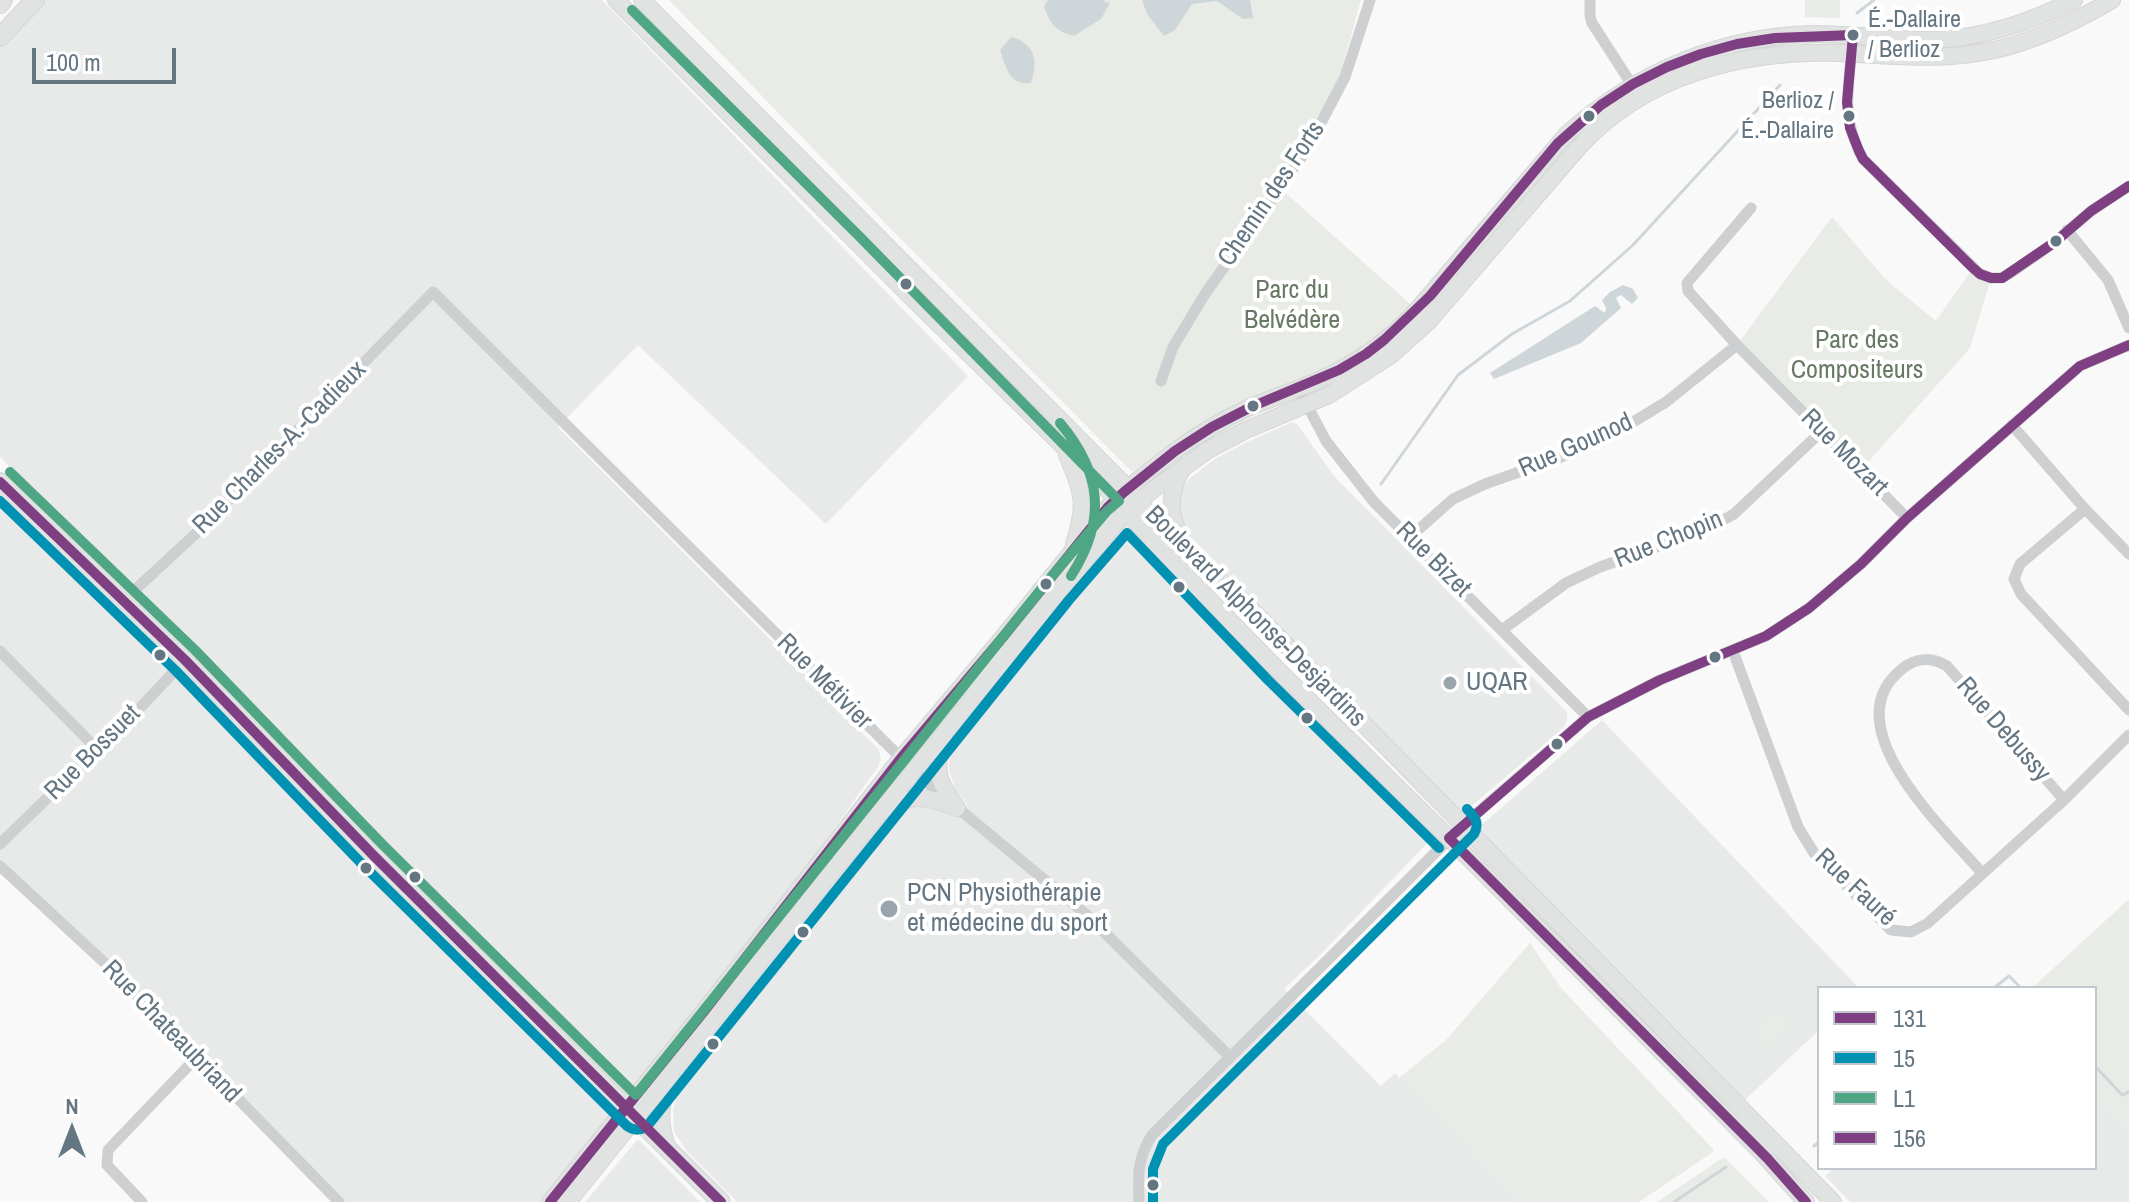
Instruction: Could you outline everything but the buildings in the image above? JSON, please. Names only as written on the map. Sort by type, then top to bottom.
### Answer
[{"type":"main road","points":[[0,37],[35,0]]},
{"type":"main road","points":[[0,482],[185,660],[373,855],[721,1202]]},
{"type":"main road","points":[[666,1145],[659,1113],[671,1073]]},
{"type":"street","name":"Boulevard Alphonse-Desjardins","points":[[616,0],[1064,447],[1188,550],[1246,604],[1833,1202]]},
{"type":"street","name":"Boulevard Alphonse-Desjardins","points":[[642,0],[870,227],[1127,501],[1278,670],[1751,1142],[1806,1202]]},
{"type":"street","name":"Chemin des Forts","points":[[1161,381],[1173,347],[1205,294],[1308,148],[1345,77],[1370,0]]},
{"type":"street","points":[[1590,0],[1592,23],[1636,92]]},
{"type":"street","points":[[550,1202],[671,1073],[1066,582],[1127,501],[1246,430],[1329,395],[1366,373],[1417,334],[1583,141],[1636,92],[1679,61],[1733,44],[1797,35],[1929,40],[1980,35],[2034,19],[2074,0]]},
{"type":"street","points":[[568,1202],[705,1010],[901,758],[1071,553],[1184,444],[1249,408],[1313,383],[1364,355],[1413,315],[1567,134],[1599,107],[1739,59],[1791,53],[1918,58],[1976,53],[2030,39],[2085,16],[2112,0]]},
{"type":"street","points":[[1853,35],[1848,123],[1863,159],[1980,274],[2002,278],[2129,186]]},
{"type":"street","name":"Rue Mozart","points":[[1751,208],[1687,283],[1688,291],[1907,518]]},
{"type":"street","points":[[2067,230],[2108,280],[2129,328]]},
{"type":"street","name":"Rue Charles-A.-Cadieux","points":[[124,600],[204,526],[433,292]]},
{"type":"street","name":"Rue Métivier","points":[[433,292],[913,771],[1087,915],[1230,1057]]},
{"type":"street","name":"Rue Gounod","points":[[1410,537],[1453,499],[1485,484],[1559,458],[1620,430],[1666,402],[1737,345]]},
{"type":"street","points":[[1139,1202],[1139,1163],[1152,1135],[1463,825],[1588,717],[1660,680],[1766,636],[1809,608],[2080,366],[2129,345]]},
{"type":"street","name":"Rue Bizet","points":[[1298,388],[1326,441],[1374,502],[1588,717]]},
{"type":"street","points":[[2012,425],[2129,554]]},
{"type":"street","name":"Rue Chopin","points":[[1502,630],[1566,583],[1600,567],[1707,529],[1734,514],[1822,431]]},
{"type":"street","points":[[1064,447],[1081,490],[1083,506],[1071,553]]},
{"type":"street","points":[[1184,466],[1172,492],[1172,512],[1188,550]]},
{"type":"street","points":[[2085,509],[2020,564],[2014,579],[2021,594],[2129,710]]},
{"type":"street","points":[[0,651],[97,749]]},
{"type":"street","name":"Rue Fauré","points":[[1733,651],[1798,827],[1814,853],[1891,930],[1911,932],[1928,923],[2064,800],[2129,735]]},
{"type":"street","name":"Rue Debussy","points":[[1982,873],[1906,786],[1895,767],[1878,714],[1887,684],[1903,668],[1925,659],[1937,660],[1947,666],[2064,800]]},
{"type":"street","name":"Rue Bossuet","points":[[0,844],[185,660]]},
{"type":"street","points":[[953,722],[942,747],[938,768],[941,785],[957,808]]},
{"type":"street","points":[[880,812],[895,803],[917,797],[938,800],[957,808]]},
{"type":"street","name":"Rue Chateaubriand","points":[[0,866],[108,966],[339,1202]]},
{"type":"street","points":[[142,1202],[107,1165],[108,1150],[196,1058]]},
{"type":"shaded area","points":[[40,0],[602,0],[968,376],[826,524],[638,345],[558,427],[879,750],[881,759],[824,843],[627,1096],[0,457],[0,43]]},
{"type":"shaded area","points":[[1048,0],[1104,0],[1110,3],[1101,19],[1074,36],[1062,32],[1051,22],[1044,6]]},
{"type":"shaded area","points":[[1142,0],[1250,0],[1253,18],[1243,19],[1217,1],[1192,4],[1175,30],[1164,36],[1147,14]]},
{"type":"shaded area","points":[[1011,37],[1026,44],[1033,54],[1031,83],[1018,82],[1007,69],[1000,50]]},
{"type":"shaded area","points":[[1623,285],[1633,289],[1638,298],[1632,304],[1621,295],[1616,298],[1621,308],[1581,343],[1494,379],[1490,373],[1595,306],[1605,313],[1602,300]]},
{"type":"shaded area","points":[[1292,422],[1298,425],[1333,475],[1567,712],[1563,728],[1460,816],[1379,728],[1186,532],[1181,522],[1181,490],[1189,479],[1215,459]]},
{"type":"shaded area","points":[[0,493],[120,605],[619,1109],[542,1202],[344,1202],[0,861]]},
{"type":"shaded area","points":[[1124,522],[1435,835],[1284,989],[1381,1086],[1395,1073],[1520,1202],[737,1202],[686,1150],[674,1132],[673,1110],[680,1081],[884,820],[908,806],[926,804],[959,814],[967,805],[955,789],[949,769],[949,756],[956,734]]},
{"type":"shaded area","points":[[1602,720],[1857,986],[1817,986],[1817,1032],[1744,1101],[1476,830]]},
{"type":"shaded area","points":[[2097,1097],[2126,1127],[2129,1126],[2129,1202],[1850,1202],[1825,1176],[1832,1170],[2097,1170]]},
{"type":"shaded area","points":[[638,1139],[700,1202],[585,1202]]},
{"type":"green space","name":"Parc du Belvédère","points":[[669,0],[1361,0],[1340,75],[1308,148],[1280,188],[1417,310],[1364,355],[1171,455],[1163,448],[1132,472]]},
{"type":"green space","points":[[1805,0],[1840,0],[1840,18],[1805,17]]},
{"type":"green space","name":"Parc des Compositeurs","points":[[1832,217],[1886,280],[1936,321],[1973,268],[1991,278],[1970,348],[1861,470],[1737,345]]},
{"type":"green space","points":[[2129,899],[2127,1128],[2097,1097],[2097,986],[2034,986]]},
{"type":"green space","points":[[1530,943],[1561,988],[1713,1149],[1713,1152],[1639,1202],[1520,1202],[1399,1078],[1446,1040]]},
{"type":"green space","points":[[1775,1011],[1790,1025],[1766,1049],[1752,1034]]},
{"type":"green space","points":[[1724,1157],[1769,1202],[1657,1202]]},
{"type":"waterway","points":[[1857,13],[1874,0]]},
{"type":"waterway","points":[[1381,484],[1458,375],[1512,334],[1570,301],[1633,245],[1780,85]]},
{"type":"waterway","points":[[1996,986],[2009,976],[2019,986]]},
{"type":"waterway","points":[[2097,1068],[2122,1095],[2129,1092]]},
{"type":"waterway","points":[[1674,1202],[1726,1167]]},
{"type":"transit line","name":"L1","points":[[10,472],[195,650],[383,845],[636,1095],[1047,582],[1119,501],[632,10]]},
{"type":"transit line","name":"131","points":[[550,1202],[705,1010],[901,758],[1108,507],[1175,451],[1212,427],[1339,370],[1384,340],[1430,296],[1558,143],[1601,105],[1633,84],[1667,67],[1737,44],[1775,38],[1853,35],[1847,102],[1850,128],[1863,159],[1973,268],[1991,278],[2002,278],[2129,186]]},
{"type":"transit line","name":"131","points":[[1806,1202],[1768,1159],[1449,838],[1588,717],[1660,680],[1766,636],[1809,608],[2080,366],[2129,345]]},
{"type":"transit line","name":"L1","points":[[1060,423],[1084,460],[1095,497],[1090,536],[1071,576]]},
{"type":"transit line","name":"156","points":[[0,482],[185,660],[373,855],[721,1202]]},
{"type":"transit line","name":"15","points":[[0,501],[175,670],[363,865],[627,1126],[635,1129],[648,1125],[1069,600],[1127,533],[1268,680],[1439,848]]},
{"type":"transit line","name":"15","points":[[1153,1202],[1153,1169],[1163,1144],[1474,834],[1476,820],[1467,809]]},
{"type":"place","name":"É.-Dallaire / Berlioz","points":[[1853,35]]},
{"type":"place","name":"Berlioz / É.-Dallaire","points":[[1849,116]]},
{"type":"place","name":"UQAR","points":[[1450,683]]},
{"type":"place","name":"PCN Physiothérapie et médecine du sport","points":[[889,909]]}]
